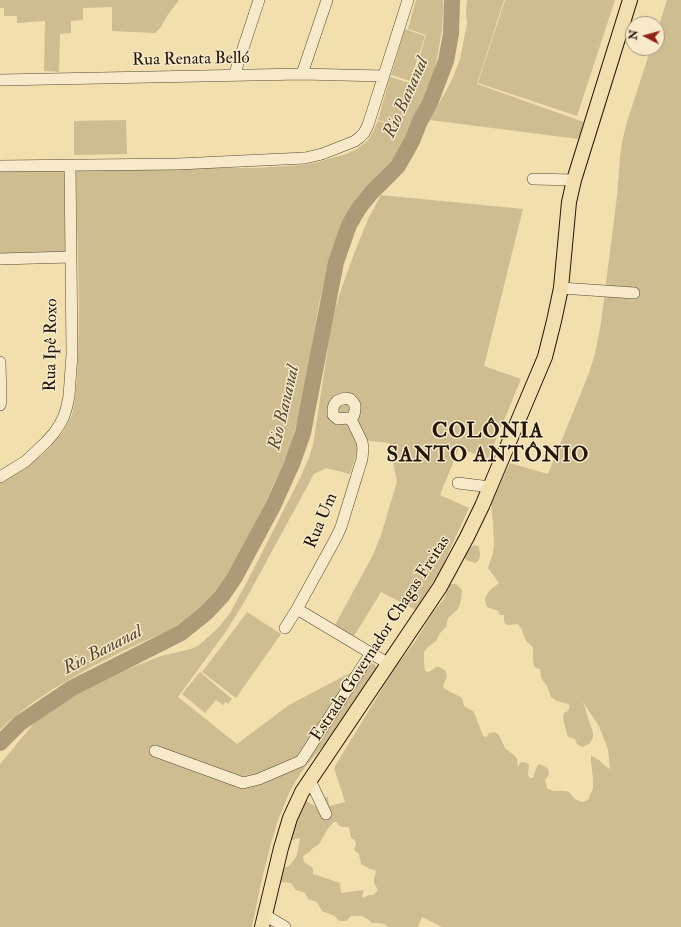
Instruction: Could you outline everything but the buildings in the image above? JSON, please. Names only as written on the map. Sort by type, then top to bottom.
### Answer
[{"type":"main road","name":"Estrada Governador Chagas Freitas","points":[[264,921],[277,861],[290,818],[296,805],[310,780],[440,587],[467,537],[490,487],[545,357],[561,288],[569,202],[574,180],[630,0]]},
{"type":"street","points":[[234,76],[259,0]]},
{"type":"street","points":[[302,74],[327,0]]},
{"type":"street","points":[[0,166],[178,164],[305,158],[312,157],[355,141],[364,133],[368,125],[408,0]]},
{"type":"street","name":"Rua Renata Belló","points":[[0,80],[302,74],[383,76]]},
{"type":"street","name":"Rua Ipê Roxo","points":[[0,477],[26,461],[39,450],[54,433],[64,416],[69,396],[72,354],[70,165]]},
{"type":"street","points":[[533,179],[574,180]]},
{"type":"street","points":[[0,259],[70,257]]},
{"type":"street","points":[[561,288],[634,293]]},
{"type":"street","points":[[0,362],[0,406]]},
{"type":"street","name":"Rua Um","points":[[285,628],[337,536],[359,470],[363,455],[363,445],[352,421]]},
{"type":"street","points":[[458,483],[490,487]]},
{"type":"street","points":[[297,609],[389,664]]},
{"type":"street","points":[[155,751],[243,783],[259,779],[296,763],[300,761],[371,653]]},
{"type":"street","points":[[310,780],[326,814]]},
{"type":"street","points":[[264,921],[285,927]]},
{"type":"shaded area","points":[[0,0],[179,0],[161,27],[155,33],[112,31],[112,7],[83,8],[83,20],[71,21],[71,33],[60,34],[59,72],[44,71],[45,21],[17,23],[17,16],[4,16],[4,8],[0,8]]},
{"type":"shaded area","points":[[416,0],[443,0],[442,30],[436,65],[431,82],[420,116],[404,144],[395,157],[355,200],[340,227],[319,304],[304,394],[289,451],[260,514],[234,564],[211,597],[199,610],[187,619],[174,628],[91,667],[53,689],[32,703],[0,730],[0,481],[42,455],[63,432],[72,415],[77,379],[79,308],[76,171],[254,168],[302,165],[346,154],[357,149],[370,137],[378,121],[399,126],[426,35],[408,29]]},
{"type":"shaded area","points":[[467,0],[504,0],[477,84],[584,122],[578,139],[430,120],[452,80],[460,59],[467,24]]},
{"type":"shaded area","points":[[505,0],[615,0],[577,116],[478,83]]},
{"type":"shaded area","points":[[667,0],[681,0],[681,927],[442,927],[422,917],[418,927],[389,927],[384,924],[372,923],[362,916],[351,916],[346,921],[339,921],[335,916],[322,911],[317,902],[308,899],[305,893],[296,890],[291,883],[282,882],[280,878],[283,868],[290,865],[296,857],[300,838],[292,840],[288,834],[304,801],[316,806],[323,798],[328,797],[329,806],[345,802],[334,768],[394,669],[444,599],[451,584],[456,584],[462,590],[461,600],[458,609],[448,618],[446,627],[440,633],[436,641],[424,652],[425,671],[431,671],[436,667],[445,670],[447,676],[443,686],[445,689],[462,698],[464,706],[474,712],[483,736],[486,737],[489,733],[495,732],[499,735],[505,748],[517,759],[518,768],[522,762],[529,765],[528,775],[530,778],[533,778],[539,764],[546,767],[549,772],[545,780],[547,788],[553,791],[569,792],[575,799],[582,802],[586,801],[589,798],[593,788],[591,755],[610,769],[608,750],[599,726],[583,702],[593,733],[593,738],[589,744],[582,747],[577,744],[575,739],[568,737],[563,717],[564,713],[568,711],[570,706],[551,697],[547,686],[541,678],[540,669],[534,666],[532,646],[526,641],[521,628],[518,624],[505,624],[504,615],[500,615],[498,611],[487,607],[485,599],[490,590],[499,583],[488,568],[493,553],[494,544],[491,504],[510,463],[548,474],[589,373],[595,354],[601,323],[617,196],[622,142],[648,56],[665,56],[665,16],[662,16]],"holes":[[[334,822],[337,822],[338,825],[342,827],[349,827],[351,838],[355,840],[356,844],[354,850],[359,854],[361,864],[375,870],[374,883],[378,890],[373,895],[363,898],[362,896],[364,890],[341,893],[340,883],[313,874],[313,868],[304,862],[303,856],[319,844],[329,827]]]},
{"type":"shaded area","points":[[405,29],[425,36],[410,81],[391,75]]},
{"type":"shaded area","points":[[390,77],[410,83],[399,125],[378,120]]},
{"type":"shaded area","points":[[126,120],[127,154],[74,155],[74,121]]},
{"type":"shaded area","points":[[64,170],[65,254],[0,256],[0,171]]},
{"type":"shaded area","points":[[381,195],[523,209],[484,366],[521,379],[488,459],[459,448],[440,495],[469,508],[440,571],[416,610],[381,592],[354,636],[335,625],[373,555],[381,535],[397,482],[389,443],[361,440],[350,474],[326,468],[314,474],[246,599],[227,630],[178,697],[237,744],[289,705],[369,663],[374,664],[378,668],[344,722],[305,767],[289,793],[277,823],[270,847],[252,927],[0,927],[0,764],[35,722],[63,698],[100,680],[161,656],[198,646],[219,627],[230,613],[308,460],[313,445],[331,328],[336,306],[357,246],[369,217]]},
{"type":"shaded area","points":[[475,545],[479,547],[480,555],[479,560],[475,563],[466,560],[465,556],[470,548]]},
{"type":"shaded area","points":[[247,612],[281,634],[236,698],[202,672]]},
{"type":"shaded area","points":[[200,672],[232,699],[228,704],[226,702],[223,705],[216,700],[205,713],[182,694]]},
{"type":"waterway","name":"Rio Bananal","points":[[0,743],[20,723],[72,688],[181,633],[206,613],[222,596],[235,577],[273,506],[292,464],[303,433],[336,262],[349,225],[359,208],[371,193],[398,166],[430,103],[446,61],[451,34],[452,0]]},
{"type":"district","name":"COLÔNIA SANTO ANTÔNIO","points":[[488,444]]}]
